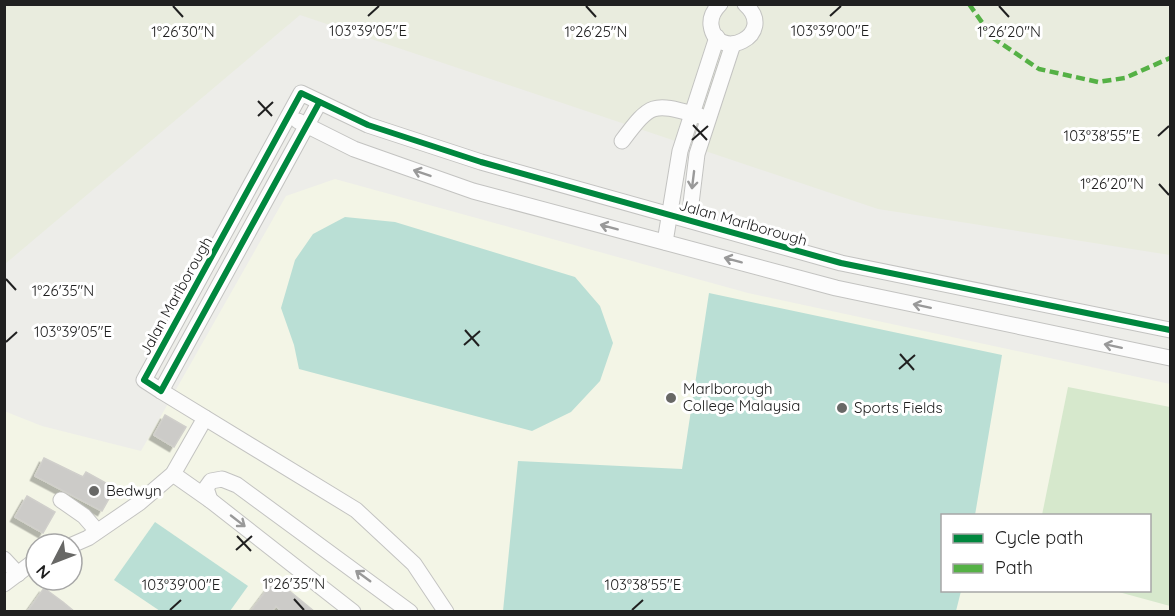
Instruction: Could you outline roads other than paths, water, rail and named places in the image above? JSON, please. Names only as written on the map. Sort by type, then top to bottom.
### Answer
[{"type":"street","points":[[720,4],[711,17],[712,31],[717,38],[728,44],[742,42],[753,31],[754,17],[745,4]]},
{"type":"street","points":[[665,242],[684,142],[717,38]]},
{"type":"street","points":[[689,220],[699,147],[733,44]]},
{"type":"street","points":[[710,59],[726,65]]},
{"type":"street","name":"Jalan Marlborough","points":[[160,391],[144,380],[301,93],[368,125],[481,162],[841,262],[1170,330]]},
{"type":"street","points":[[319,103],[160,391],[356,510],[414,564],[446,612]]},
{"type":"street","points":[[622,141],[638,119],[650,109],[664,106],[709,118]]},
{"type":"street","points":[[289,116],[354,149],[472,191],[836,288],[1170,358]]},
{"type":"street","points":[[684,142],[699,147]]},
{"type":"street","points":[[84,538],[138,503],[173,474],[205,418]]},
{"type":"street","points":[[173,474],[210,500],[353,612]]},
{"type":"street","points":[[210,500],[206,488],[211,481],[222,480],[237,485],[410,612]]},
{"type":"street","points":[[61,500],[84,516],[98,531]]},
{"type":"street","points":[[4,558],[18,574]]},
{"type":"street","points":[[4,584],[24,569]]},
{"type":"place","name":"Marlborough College Malaysia","points":[[671,398]]},
{"type":"place","name":"Sports Fields","points":[[842,408]]},
{"type":"place","name":"Bedwyn","points":[[94,491]]}]
